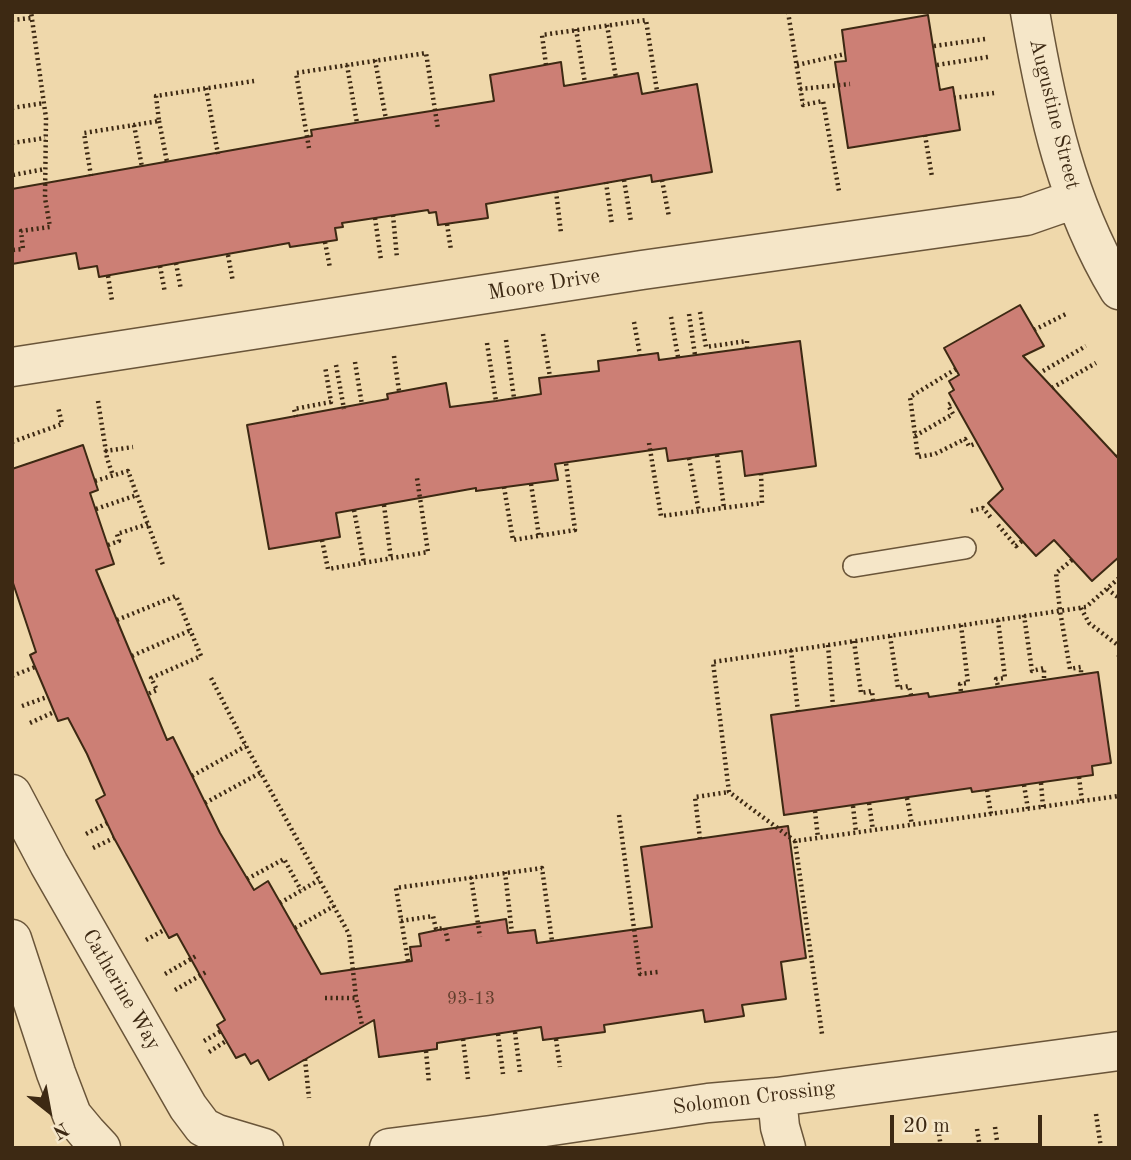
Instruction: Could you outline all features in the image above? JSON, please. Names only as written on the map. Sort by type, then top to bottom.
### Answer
[{"type":"street","name":"Augustine Street","points":[[1030,12],[1059,151],[1074,199],[1119,290]]},
{"type":"street","name":"Moore Drive","points":[[12,367],[642,270],[1026,216],[1074,199]]},
{"type":"street","name":"Catherine Way","points":[[12,794],[188,1107],[203,1127],[264,1148]]},
{"type":"street","points":[[12,939],[72,1115],[100,1148]]},
{"type":"street","name":"Solomon Crossing","points":[[389,1148],[708,1103],[777,1097],[1119,1051]]},
{"type":"street","points":[[777,1097],[780,1127],[786,1148]]},
{"type":"lane","points":[[854,566],[965,548]]},
{"type":"path","points":[[788,12],[803,105],[823,101],[839,191]]},
{"type":"path","points":[[12,20],[31,15],[46,118],[45,198],[50,227],[21,231],[23,249],[13,250]]},
{"type":"path","points":[[546,65],[542,34],[646,20],[657,92]]},
{"type":"path","points":[[607,25],[617,78]]},
{"type":"path","points":[[576,29],[585,83]]},
{"type":"path","points":[[934,46],[985,39]]},
{"type":"path","points":[[309,148],[296,74],[426,53],[438,129]]},
{"type":"path","points":[[797,65],[845,54]]},
{"type":"path","points":[[937,65],[988,57]]},
{"type":"path","points":[[375,61],[386,119]]},
{"type":"path","points":[[347,65],[357,123]]},
{"type":"path","points":[[167,162],[156,96],[254,81]]},
{"type":"path","points":[[800,89],[850,84]]},
{"type":"path","points":[[206,88],[218,154]]},
{"type":"path","points":[[954,98],[994,93]]},
{"type":"path","points":[[12,108],[44,103]]},
{"type":"path","points":[[91,176],[84,133],[159,121]]},
{"type":"path","points":[[134,125],[142,167]]},
{"type":"path","points":[[925,135],[932,177]]},
{"type":"path","points":[[12,143],[45,138]]},
{"type":"path","points":[[13,174],[45,169]]},
{"type":"path","points":[[624,180],[631,222]]},
{"type":"path","points":[[662,180],[669,217]]},
{"type":"path","points":[[606,182],[612,225]]},
{"type":"path","points":[[555,191],[561,233]]},
{"type":"path","points":[[393,215],[397,258]]},
{"type":"path","points":[[375,218],[381,260]]},
{"type":"path","points":[[447,224],[451,250]]},
{"type":"path","points":[[325,242],[330,268]]},
{"type":"path","points":[[228,255],[233,282]]},
{"type":"path","points":[[176,264],[181,290]]},
{"type":"path","points":[[160,266],[165,293]]},
{"type":"path","points":[[108,276],[112,301]]},
{"type":"path","points":[[700,312],[706,347],[747,341],[747,349]]},
{"type":"path","points":[[689,314],[695,355]]},
{"type":"path","points":[[1034,330],[1066,314]]},
{"type":"path","points":[[671,317],[678,357]]},
{"type":"path","points":[[634,322],[640,355]]},
{"type":"path","points":[[543,334],[550,377]]},
{"type":"path","points":[[506,340],[514,398]]},
{"type":"path","points":[[487,342],[496,401]]},
{"type":"path","points":[[1043,371],[1086,346]]},
{"type":"path","points":[[394,356],[399,391]]},
{"type":"path","points":[[355,362],[362,405]]},
{"type":"path","points":[[1052,388],[1096,363]]},
{"type":"path","points":[[335,365],[344,409]]},
{"type":"path","points":[[296,417],[294,409],[331,402],[325,366]]},
{"type":"path","points":[[956,369],[910,397],[918,457],[935,454],[965,439],[970,446],[978,443]]},
{"type":"path","points":[[97,400],[105,451],[113,476]]},
{"type":"path","points":[[915,436],[953,414],[948,405],[954,401]]},
{"type":"path","points":[[12,442],[62,424],[58,406]]},
{"type":"path","points":[[649,443],[661,516],[762,503],[761,473]]},
{"type":"path","points":[[105,451],[133,447]]},
{"type":"path","points":[[717,454],[724,508]]},
{"type":"path","points":[[689,458],[699,512]]},
{"type":"path","points":[[504,487],[513,540],[575,530],[566,463]]},
{"type":"path","points":[[95,481],[128,471],[163,565]]},
{"type":"path","points":[[322,540],[328,569],[428,552],[416,478]]},
{"type":"path","points":[[531,484],[539,536]]},
{"type":"path","points":[[96,509],[137,495]]},
{"type":"path","points":[[384,505],[391,559]]},
{"type":"path","points":[[355,510],[364,563]]},
{"type":"path","points":[[108,545],[119,541],[117,534],[148,524]]},
{"type":"path","points":[[1072,560],[1056,573],[1070,669],[1081,667],[1081,675]]},
{"type":"path","points":[[729,792],[713,662],[1086,607],[1119,578]]},
{"type":"path","points":[[1107,589],[1119,598]]},
{"type":"path","points":[[117,620],[176,596],[191,630],[201,656],[151,678],[157,690],[148,694]]},
{"type":"path","points":[[1081,608],[1089,623],[1119,646]]},
{"type":"path","points":[[1024,615],[1032,671],[1044,668],[1044,680]]},
{"type":"path","points":[[998,620],[1005,678],[996,679],[998,686]]},
{"type":"path","points":[[961,625],[968,683],[960,684],[961,692]]},
{"type":"path","points":[[132,656],[191,630]]},
{"type":"path","points":[[890,636],[898,688],[909,686],[911,695]]},
{"type":"path","points":[[854,641],[861,693],[872,691],[873,700]]},
{"type":"path","points":[[828,645],[833,706]]},
{"type":"path","points":[[791,650],[798,711]]},
{"type":"path","points":[[12,677],[35,667]]},
{"type":"path","points":[[211,678],[349,934],[356,998],[362,1025]]},
{"type":"path","points":[[22,706],[47,697]]},
{"type":"path","points":[[30,723],[54,712]]},
{"type":"path","points":[[192,776],[246,746]]},
{"type":"path","points":[[205,803],[260,773]]},
{"type":"path","points":[[1079,777],[1082,801]]},
{"type":"path","points":[[1041,783],[1043,807]]},
{"type":"path","points":[[1024,785],[1028,809]]},
{"type":"path","points":[[987,790],[990,814]]},
{"type":"path","points":[[700,839],[695,797],[729,792],[795,841],[1119,796]]},
{"type":"path","points":[[907,798],[912,825]]},
{"type":"path","points":[[869,803],[873,830]]},
{"type":"path","points":[[853,806],[856,832]]},
{"type":"path","points":[[815,811],[818,838]]},
{"type":"path","points":[[619,815],[640,974],[658,972]]},
{"type":"path","points":[[82,836],[107,823]]},
{"type":"path","points":[[89,850],[114,838]]},
{"type":"path","points":[[795,841],[822,1034]]},
{"type":"path","points":[[247,880],[284,859],[301,890]]},
{"type":"path","points":[[408,961],[396,888],[505,872],[542,868],[552,941]]},
{"type":"path","points":[[505,872],[512,933]]},
{"type":"path","points":[[471,877],[480,937]]},
{"type":"path","points":[[281,903],[319,880]]},
{"type":"path","points":[[295,928],[334,906]]},
{"type":"path","points":[[401,921],[433,916],[436,929],[445,928],[448,942]]},
{"type":"path","points":[[139,944],[164,930]]},
{"type":"path","points":[[158,978],[196,956]]},
{"type":"path","points":[[168,994],[206,972]]},
{"type":"path","points":[[325,998],[356,998]]},
{"type":"path","points":[[197,1045],[220,1031]]},
{"type":"path","points":[[515,1032],[520,1072]]},
{"type":"path","points":[[498,1034],[503,1074]]},
{"type":"path","points":[[556,1039],[560,1067]]},
{"type":"path","points":[[463,1040],[468,1079]]},
{"type":"path","points":[[203,1056],[226,1041]]},
{"type":"path","points":[[426,1051],[429,1083]]},
{"type":"path","points":[[305,1059],[309,1098]]},
{"type":"path","points":[[1096,1114],[1101,1148]]},
{"type":"path","points":[[995,1127],[998,1148]]},
{"type":"path","points":[[977,1129],[980,1148]]},
{"type":"path","points":[[939,1134],[942,1148]]},
{"type":"building","points":[[928,15],[940,90],[953,87],[960,130],[848,148],[835,62],[846,61],[842,30]]},
{"type":"building","points":[[561,62],[564,86],[638,73],[642,94],[697,84],[712,172],[652,182],[651,175],[486,204],[488,218],[438,225],[436,212],[429,213],[428,210],[342,223],[343,227],[335,228],[337,240],[290,247],[289,243],[99,277],[97,266],[79,269],[76,253],[12,264],[12,189],[312,136],[311,130],[494,101],[490,75]]},
{"type":"building","points":[[1020,305],[1044,346],[1023,356],[1119,459],[1119,557],[1092,581],[1054,540],[1036,556],[988,503],[1003,489],[949,393],[954,390],[949,381],[959,375],[944,348]]},
{"type":"building","points":[[800,341],[816,466],[745,476],[742,451],[668,461],[666,448],[555,464],[558,480],[476,491],[476,488],[336,513],[340,537],[269,549],[247,425],[388,399],[387,394],[446,383],[450,407],[496,401],[541,394],[539,378],[599,371],[598,361],[658,353],[659,360]]},
{"type":"building","points":[[83,445],[98,490],[90,493],[114,564],[96,570],[167,740],[173,737],[220,833],[254,890],[268,881],[321,974],[412,961],[410,947],[421,946],[419,934],[506,919],[508,933],[535,930],[537,943],[652,927],[641,847],[788,826],[806,958],[781,962],[786,999],[742,1005],[744,1016],[705,1022],[703,1010],[604,1025],[605,1032],[543,1040],[541,1027],[437,1043],[437,1049],[379,1057],[374,1020],[269,1080],[258,1060],[251,1064],[245,1054],[236,1058],[217,1025],[225,1020],[177,934],[169,938],[114,838],[96,800],[105,795],[87,754],[68,718],[58,721],[30,655],[36,652],[12,580],[12,469]]},
{"type":"building","points":[[1098,672],[1111,763],[1092,766],[1093,775],[972,792],[971,788],[784,815],[771,715],[928,693],[929,697]]}]
